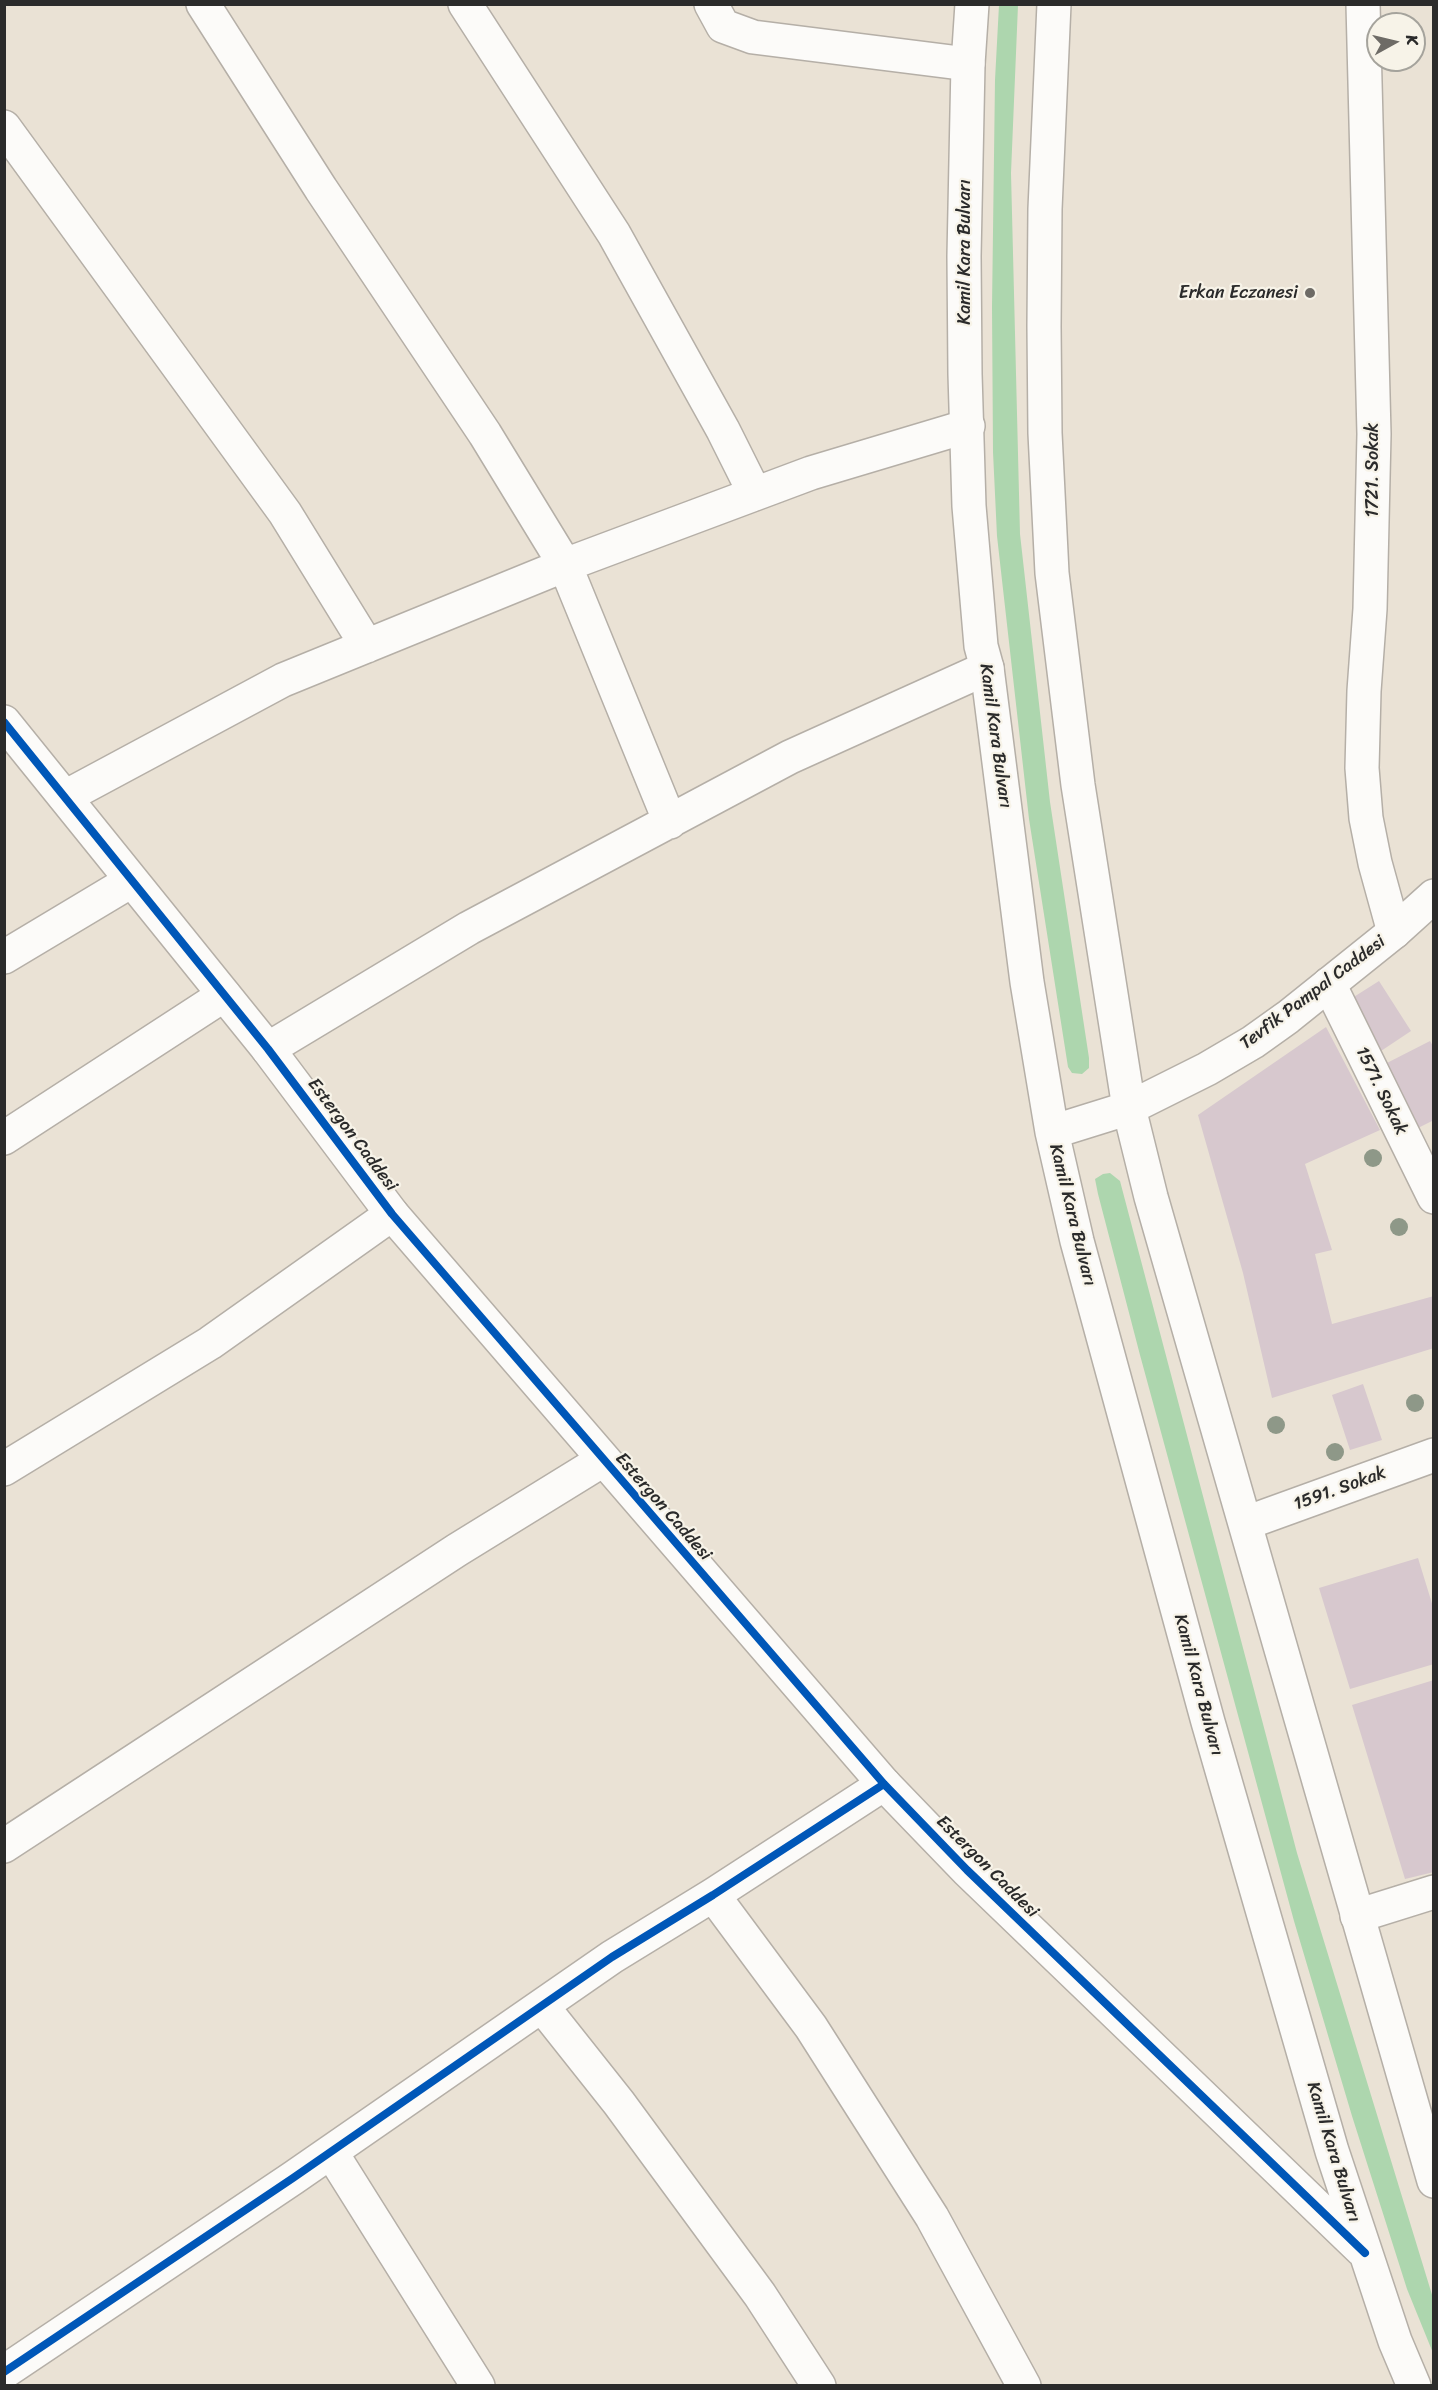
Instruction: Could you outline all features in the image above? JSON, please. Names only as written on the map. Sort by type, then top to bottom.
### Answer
[{"type":"street","points":[[203,4],[321,189],[485,434],[565,565],[670,822]]},
{"type":"street","points":[[465,4],[614,234],[723,430],[755,494]]},
{"type":"street","points":[[711,4],[723,26],[753,37],[968,64]]},
{"type":"street","name":"Kamil Kara Bulvarı","points":[[972,4],[968,64],[964,256],[969,506],[981,646],[987,668],[1027,982],[1052,1132],[1077,1241],[1208,1722],[1332,2151],[1395,2341],[1414,2385]]},
{"type":"street","points":[[1054,4],[1045,209],[1044,314],[1045,433],[1052,573],[1080,796],[1129,1108],[1151,1197],[1434,2181]]},
{"type":"street","name":"1721. Sokak","points":[[1364,4],[1374,434],[1370,609],[1364,691],[1362,768],[1366,818],[1374,863],[1395,932]]},
{"type":"street","points":[[4,127],[285,513],[367,646]]},
{"type":"street","points":[[65,797],[283,680],[565,565],[755,494],[811,474],[968,426]]},
{"type":"street","points":[[267,1049],[469,928],[790,757],[987,668]]},
{"type":"street","name":"Estergon Caddesi","points":[[4,722],[267,1049],[392,1214],[884,1784],[967,1870],[1365,2253]]},
{"type":"street","points":[[4,957],[131,881]]},
{"type":"street","name":"Tevfik Pampal Caddesi","points":[[1052,1132],[1129,1108],[1207,1069],[1253,1042],[1395,932],[1434,896]]},
{"type":"street","name":"1571. Sokak","points":[[1329,984],[1434,1197]]},
{"type":"street","points":[[4,1138],[224,995]]},
{"type":"street","points":[[4,1469],[210,1343],[392,1214]]},
{"type":"street","name":"1591. Sokak","points":[[1246,1523],[1434,1455]]},
{"type":"street","points":[[4,1846],[447,1556],[603,1460]]},
{"type":"street","points":[[4,2372],[331,2152],[612,1957],[713,1895],[884,1784]]},
{"type":"street","points":[[1357,1916],[1434,1892]]},
{"type":"street","points":[[713,1895],[811,2027],[932,2217],[1024,2385]]},
{"type":"street","points":[[542,2006],[683,2189],[760,2295],[819,2385]]},
{"type":"street","points":[[331,2152],[478,2385]]},
{"type":"green space","points":[[999,5],[1018,5],[1011,173],[1020,534],[1050,802],[1089,1058],[1089,1068],[1082,1074],[1072,1073],[1068,1067],[1029,819],[997,536],[993,452],[992,307],[995,80]]},
{"type":"green space","points":[[1110,1173],[1120,1181],[1297,1853],[1433,2298],[1433,2353],[1407,2289],[1294,1921],[1098,1194],[1095,1179]]},
{"type":"building","points":[[1379,981],[1411,1031],[1381,1051],[1349,1000]]},
{"type":"building","points":[[1326,1027],[1380,1130],[1305,1164],[1332,1250],[1315,1254],[1332,1324],[1434,1296],[1434,1348],[1272,1398],[1243,1273],[1198,1115]]},
{"type":"building","points":[[1430,1041],[1434,1048],[1434,1120],[1416,1129],[1383,1065]]},
{"type":"building","points":[[1363,1384],[1382,1440],[1350,1450],[1332,1395]]},
{"type":"building","points":[[1418,1558],[1434,1610],[1434,1664],[1350,1689],[1319,1588]]},
{"type":"building","points":[[1434,1680],[1434,1872],[1405,1879],[1352,1705]]},
{"type":"cycle path","points":[[4,722],[268,1049],[392,1214],[884,1784],[967,1870],[1365,2253]]},
{"type":"cycle path","points":[[4,2372],[293,2178],[612,1957],[713,1895],[884,1784]]},
{"type":"place","name":"Erkan Eczanesi","points":[[1310,293]]}]
